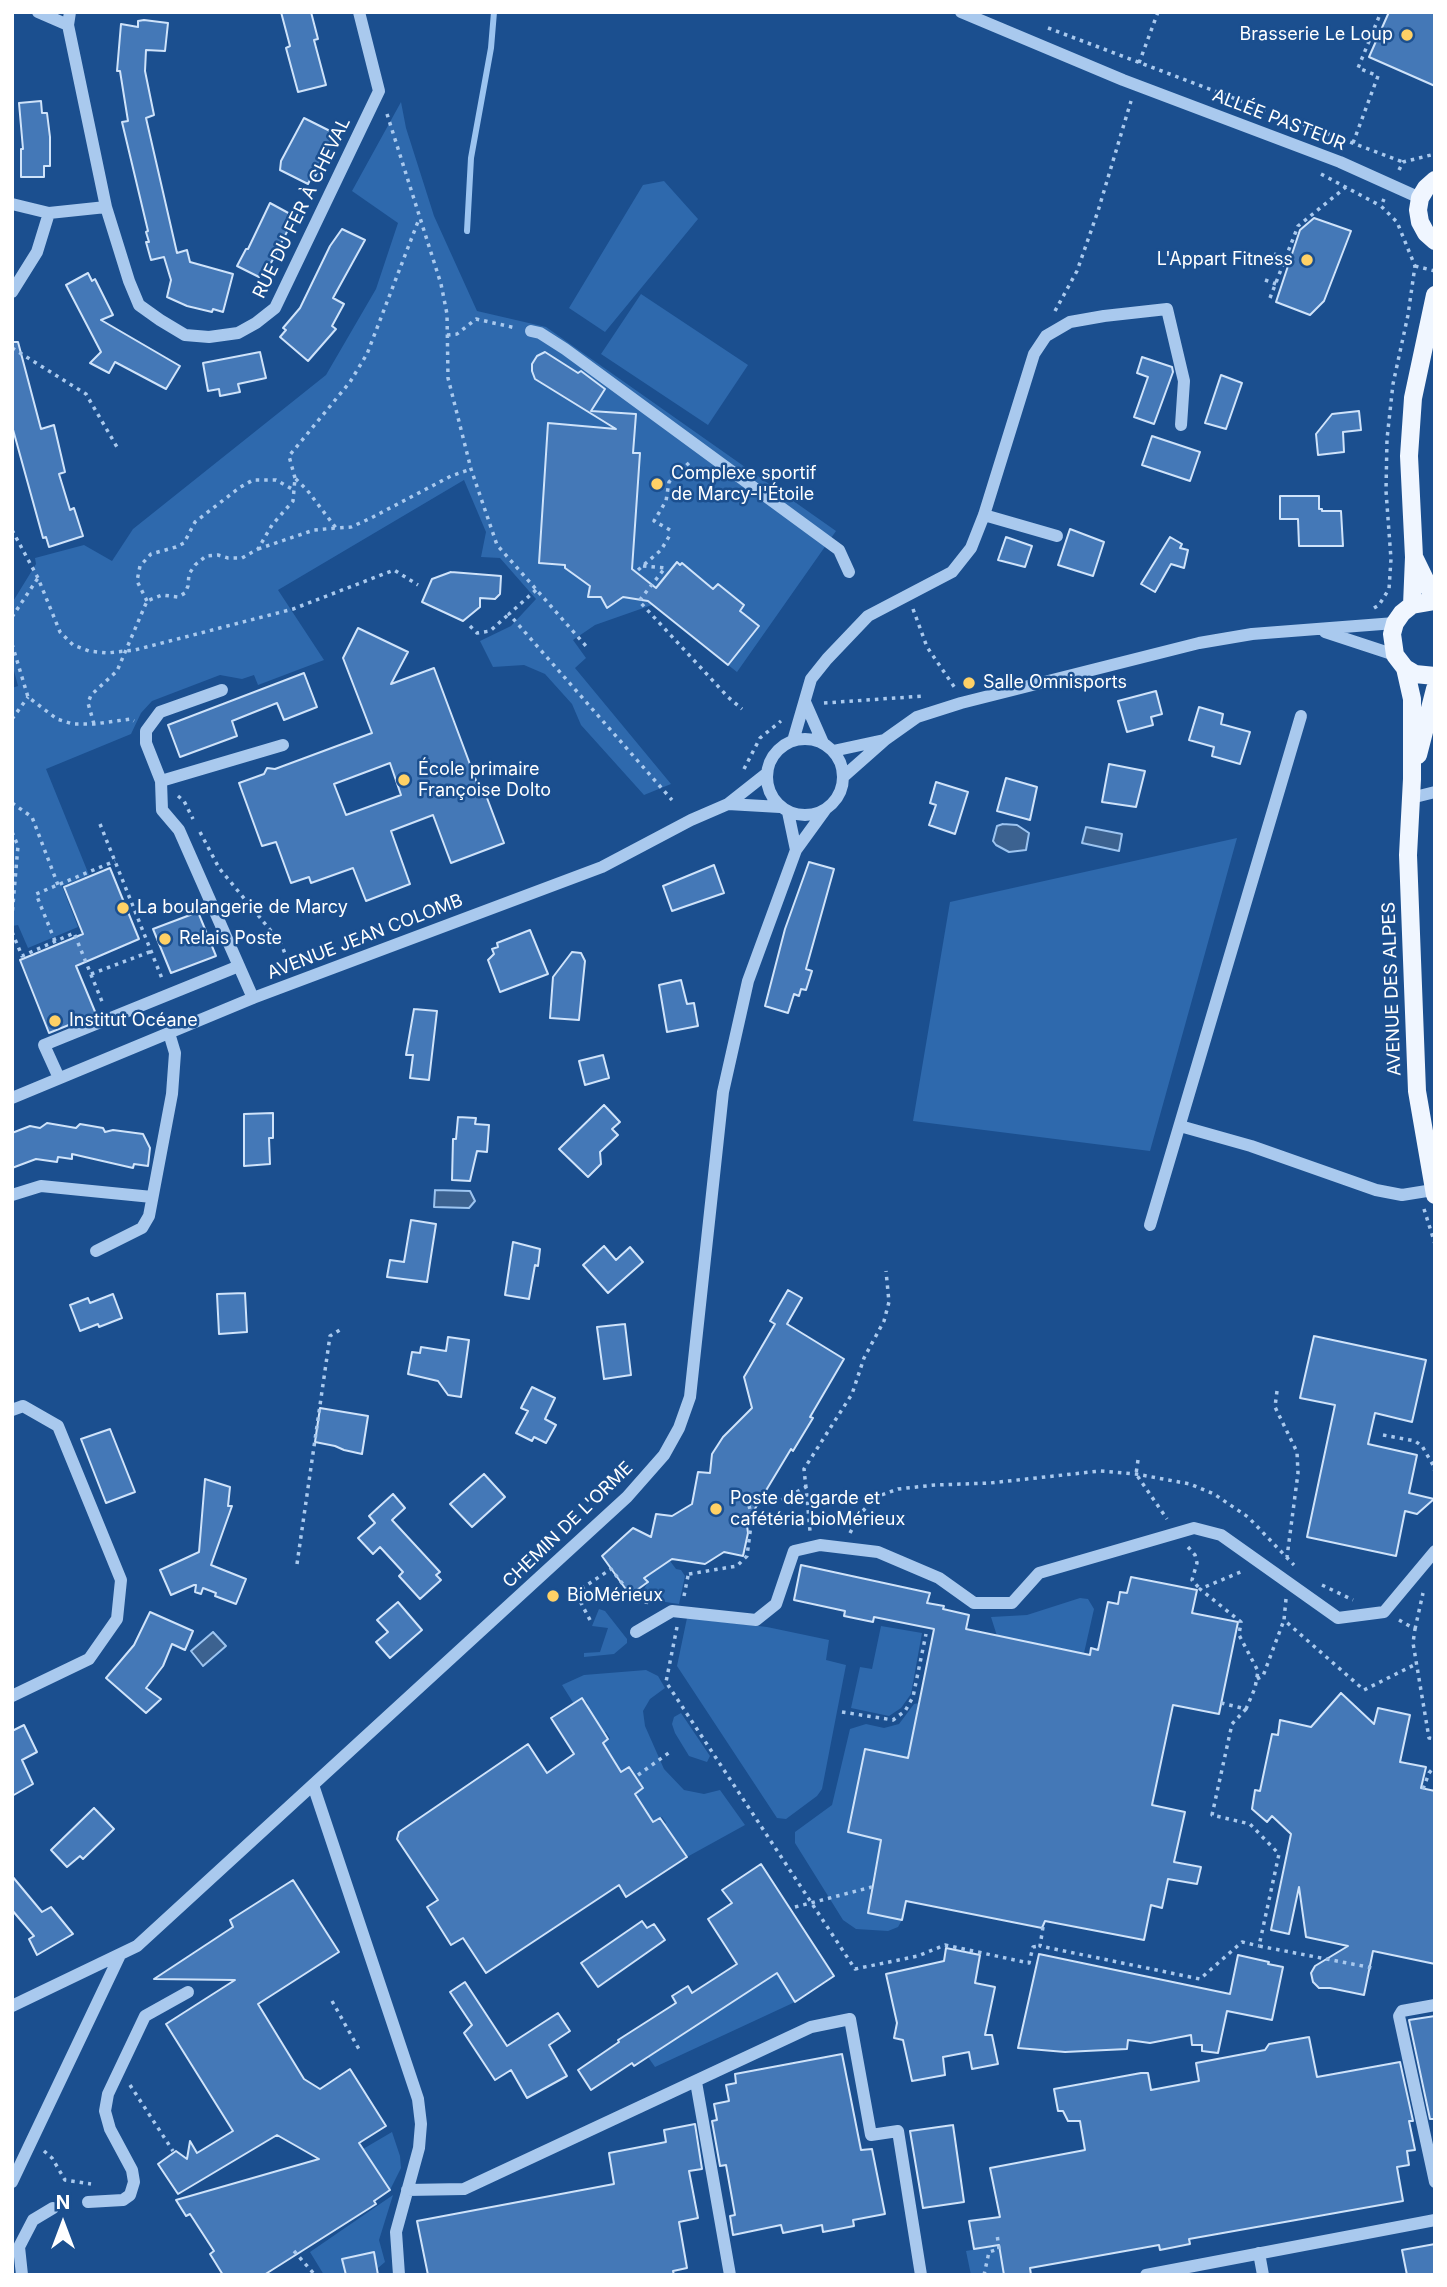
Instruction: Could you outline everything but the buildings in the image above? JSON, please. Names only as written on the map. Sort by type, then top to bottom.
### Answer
[{"type":"main road","points":[[1435,180],[1420,198],[1418,210],[1426,233],[1435,241]]},
{"type":"main road","points":[[1412,605],[1414,557],[1409,456],[1413,398],[1435,295]]},
{"type":"main road","points":[[1395,623],[1412,605],[1435,601],[1414,557]]},
{"type":"main road","name":"AVENUE DES ALPES","points":[[1395,623],[1392,645],[1412,699],[1408,855],[1417,1091],[1434,1193]]},
{"type":"main road","points":[[1400,661],[1415,674],[1435,676]]},
{"type":"main road","name":"AVENUE DES ALPES","points":[[1412,779],[1430,726],[1435,689]]},
{"type":"street","points":[[38,12],[69,19]]},
{"type":"street","points":[[359,12],[379,91]]},
{"type":"street","name":"ALLÉE PASTEUR","points":[[961,12],[1129,82],[1340,162],[1420,198]]},
{"type":"street","name":"RUE DU FER À CHEVAL","points":[[69,19],[106,207],[129,281],[139,305],[185,335],[209,337],[238,332],[256,323],[275,308],[379,91]]},
{"type":"street","points":[[12,204],[49,213],[106,207]]},
{"type":"street","points":[[12,292],[37,252],[49,213]]},
{"type":"street","points":[[793,741],[811,679],[868,616],[952,572],[971,548],[984,515],[1034,354],[1046,336],[1070,323],[1167,309],[1184,381],[1181,425]]},
{"type":"street","points":[[531,331],[540,333],[565,349],[839,550],[849,572]]},
{"type":"street","points":[[984,515],[1057,536]]},
{"type":"street","points":[[843,777],[886,739],[917,717],[961,703],[1199,643],[1252,634],[1395,623]]},
{"type":"street","points":[[1315,629],[1400,661]]},
{"type":"street","points":[[222,690],[160,712],[146,731],[146,743],[161,781],[162,810],[179,830],[253,998]]},
{"type":"street","points":[[805,702],[828,747],[842,768],[841,790],[835,802],[813,815],[800,816],[784,809],[772,798],[766,774],[775,754],[783,746],[803,739],[828,747],[886,739]]},
{"type":"street","points":[[1150,1225],[1301,716]]},
{"type":"street","points":[[161,781],[283,745]]},
{"type":"street","name":"AVENUE JEAN COLOMB","points":[[12,1098],[253,998],[602,867],[691,820],[728,804],[766,774]]},
{"type":"street","points":[[1411,798],[1435,792]]},
{"type":"street","name":"AVENUE JEAN COLOMB","points":[[728,804],[784,809]]},
{"type":"street","points":[[784,809],[796,850]]},
{"type":"street","name":"CHEMIN DE L'ORME","points":[[12,2006],[137,1946],[626,1497],[664,1455],[679,1428],[690,1397],[723,1092],[748,981],[796,850],[825,810]]},
{"type":"street","points":[[59,1079],[44,1045],[239,965]]},
{"type":"street","points":[[96,1251],[142,1228],[149,1216],[172,1094],[175,1053],[169,1033]]},
{"type":"street","points":[[1180,1126],[1251,1146],[1376,1190],[1402,1195],[1434,1193]]},
{"type":"street","points":[[12,1195],[41,1185],[152,1197]]},
{"type":"street","points":[[12,1410],[23,1406],[58,1426],[121,1580],[117,1619],[89,1659],[12,1696]]},
{"type":"street","points":[[636,1632],[671,1611],[756,1620],[776,1604],[794,1551],[820,1545],[878,1552],[940,1578],[974,1603],[1013,1603],[1039,1573],[1194,1528],[1221,1535],[1338,1618],[1384,1612],[1435,1550]]},
{"type":"street","points":[[313,1785],[418,2099],[421,2124],[419,2148],[396,2232],[399,2275]]},
{"type":"street","points":[[12,2182],[120,1955]]},
{"type":"street","points":[[89,2202],[123,2200],[130,2195],[134,2182],[132,2171],[110,2129],[105,2111],[108,2094],[145,2017],[188,1992]]},
{"type":"street","points":[[1435,2005],[1402,2011],[1399,2016],[1435,2182]]},
{"type":"street","points":[[407,2190],[464,2189],[811,2027],[850,2018],[871,2135],[898,2132],[920,2275]]},
{"type":"street","points":[[696,2082],[730,2275]]},
{"type":"street","points":[[22,2275],[19,2247],[33,2220],[53,2208]]},
{"type":"street","points":[[1146,2275],[1435,2220]]},
{"type":"street","points":[[1259,2253],[1263,2275]]},
{"type":"path","points":[[1046,336],[1056,308],[1076,271],[1098,211],[1129,111],[1129,82],[1139,64],[1158,12]]},
{"type":"path","points":[[1353,143],[1378,76],[1358,68],[1381,12]]},
{"type":"path","points":[[1040,25],[1403,162]]},
{"type":"path","points":[[379,91],[441,284],[447,314],[447,379],[471,469],[497,545],[586,646]]},
{"type":"path","points":[[1318,173],[1381,206]]},
{"type":"path","points":[[1270,298],[1298,226],[1346,187]]},
{"type":"path","points":[[258,549],[272,524],[293,501],[295,478],[289,457],[350,382],[367,354],[420,218]]},
{"type":"path","points":[[1274,254],[1286,258]]},
{"type":"path","points":[[1365,626],[1365,614],[1379,605],[1389,589],[1391,559],[1386,491],[1387,439],[1393,384],[1415,266],[1435,271]]},
{"type":"path","points":[[1265,280],[1276,284]]},
{"type":"path","points":[[447,335],[457,334],[476,319],[531,331]]},
{"type":"path","points":[[13,351],[86,394],[117,447]]},
{"type":"path","points":[[638,570],[661,550],[670,533],[654,522],[666,501],[669,482],[704,451]]},
{"type":"path","points":[[94,724],[89,704],[91,695],[112,678],[128,650],[147,601],[162,595],[178,597],[185,593],[189,574],[206,556],[242,558],[258,549],[314,530],[351,527],[451,476],[471,469]]},
{"type":"path","points":[[295,478],[336,528]]},
{"type":"path","points":[[147,601],[137,581],[140,566],[150,554],[184,543],[195,522],[253,480],[276,480],[294,490]]},
{"type":"path","points":[[12,530],[38,578],[60,632],[73,645],[89,651],[128,650],[293,609],[394,570],[418,585]]},
{"type":"path","points":[[643,566],[665,568],[639,600],[742,709]]},
{"type":"path","points":[[12,617],[38,578]]},
{"type":"path","points":[[470,626],[477,633],[490,631],[536,590]]},
{"type":"path","points":[[909,595],[928,648],[952,683],[961,703]]},
{"type":"path","points":[[509,614],[671,800]]},
{"type":"path","points":[[12,644],[28,697],[57,719],[73,724],[131,719],[146,731]]},
{"type":"path","points":[[12,719],[28,697]]},
{"type":"path","points":[[742,773],[760,738],[782,719]]},
{"type":"path","points":[[161,781],[184,802],[219,868],[281,943],[295,982]]},
{"type":"path","points":[[12,803],[32,817],[58,886]]},
{"type":"path","points":[[100,824],[164,983]]},
{"type":"path","points":[[12,832],[18,846],[12,916]]},
{"type":"path","points":[[55,941],[36,894],[115,861]]},
{"type":"path","points":[[12,932],[22,956],[74,933],[108,1019]]},
{"type":"path","points":[[91,974],[152,951]]},
{"type":"path","points":[[810,1547],[804,1469],[852,1394],[864,1358],[884,1321],[889,1302],[886,1271]]},
{"type":"path","points":[[296,1564],[330,1336],[343,1328]]},
{"type":"path","points":[[1277,1391],[1275,1406],[1297,1452],[1298,1473],[1287,1557]]},
{"type":"path","points":[[1383,1435],[1415,1441],[1422,1446],[1435,1472]]},
{"type":"path","points":[[689,1574],[737,1566],[747,1556],[752,1517],[748,1502],[750,1494],[772,1505],[806,1487],[807,1490]]},
{"type":"path","points":[[1259,1946],[1279,1854],[1250,1824],[1212,1815],[1232,1724],[1246,1709],[1258,1671],[1239,1635],[1241,1622],[1200,1589],[1261,1563]]},
{"type":"path","points":[[590,1620],[580,1601],[581,1589],[611,1569],[636,1601],[661,1604]]},
{"type":"path","points":[[1257,1679],[1263,1676],[1284,1620],[1287,1593],[1293,1586]]},
{"type":"path","points":[[1284,1620],[1364,1690],[1416,1664]]},
{"type":"path","points":[[842,1712],[893,1720],[905,1712],[913,1697],[926,1634]]},
{"type":"path","points":[[667,1678],[666,1682],[855,1969],[918,1956],[945,1945],[1029,1963],[1033,1947],[1040,1946],[1200,1979],[1242,1942],[1373,1968]]},
{"type":"path","points":[[1221,1703],[1246,1709]]},
{"type":"path","points":[[638,1775],[670,1752]]},
{"type":"path","points":[[1423,1789],[1435,1766]]},
{"type":"path","points":[[795,1907],[872,1887]]},
{"type":"path","points":[[1040,1946],[1043,1927]]},
{"type":"path","points":[[332,2001],[360,2051]]},
{"type":"path","points":[[120,2068],[173,2151]]},
{"type":"path","points":[[30,2145],[46,2152],[52,2158],[65,2180],[92,2184]]},
{"type":"path","points":[[984,2275],[989,2252],[999,2249],[997,2234]]},
{"type":"path","points":[[294,2251],[315,2275]]},
{"type":"shaded area","points":[[401,102],[406,128],[434,216],[477,311],[546,327],[836,531],[737,672],[652,605],[595,625],[573,640],[586,658],[575,668],[671,784],[644,795],[581,725],[572,704],[545,674],[524,665],[493,667],[480,641],[511,626],[536,599],[500,558],[481,557],[486,532],[464,480],[278,590],[324,660],[258,685],[254,675],[242,679],[220,675],[152,701],[141,713],[131,734],[46,769],[89,875],[62,886],[78,927],[28,948],[18,925],[12,926],[12,688],[18,686],[12,663],[12,603],[36,564],[35,558],[84,545],[112,561],[133,529],[326,375],[376,289],[398,223],[352,191]]},
{"type":"shaded area","points":[[664,181],[698,219],[605,332],[569,308],[643,185]]},
{"type":"shaded area","points":[[641,294],[748,365],[708,425],[601,354]]},
{"type":"shaded area","points":[[1017,825],[1029,833],[1026,850],[1009,852],[996,845],[993,841],[997,826]]},
{"type":"shaded area","points":[[1086,827],[1122,834],[1119,851],[1082,843]]},
{"type":"shaded area","points":[[1237,838],[1150,1151],[913,1121],[950,902]]},
{"type":"shaded area","points":[[435,1190],[470,1191],[475,1201],[469,1208],[434,1207]]},
{"type":"shaded area","points":[[670,1561],[685,1576],[679,1604],[639,1598],[648,1582],[645,1577]]},
{"type":"shaded area","points":[[1080,1598],[1088,1599],[1094,1609],[1084,1653],[997,1636],[991,1617],[1027,1615]]},
{"type":"shaded area","points":[[599,1609],[605,1611],[627,1639],[627,1643],[614,1654],[584,1657],[584,1653],[600,1652],[608,1628],[592,1626]]},
{"type":"shaded area","points":[[687,1618],[767,1627],[829,1640],[826,1660],[846,1665],[822,1789],[817,1796],[786,1819],[777,1818],[677,1666]]},
{"type":"shaded area","points":[[881,1626],[922,1633],[911,1694],[901,1708],[889,1716],[851,1708],[860,1667],[872,1669]]},
{"type":"shaded area","points":[[213,1632],[226,1646],[203,1666],[191,1651]]},
{"type":"shaded area","points":[[646,1670],[658,1676],[665,1688],[650,1699],[643,1711],[645,1726],[664,1769],[684,1790],[704,1794],[720,1790],[745,1825],[687,1857],[663,1825],[666,1823],[662,1817],[653,1822],[635,1794],[629,1768],[621,1772],[603,1743],[610,1738],[606,1732],[603,1733],[586,1706],[588,1704],[583,1698],[574,1704],[562,1685],[584,1675]]},
{"type":"shaded area","points":[[919,1703],[908,1758],[865,1749],[848,1832],[881,1840],[870,1893],[902,1920],[898,1927],[888,1931],[856,1929],[843,1920],[795,1843],[795,1832],[832,1805],[850,1729],[866,1724],[884,1728],[899,1724],[914,1704]]},
{"type":"shaded area","points":[[681,1713],[710,1756],[707,1762],[689,1756],[675,1733],[672,1724],[674,1717]]},
{"type":"shaded area","points":[[772,1964],[795,2002],[655,2067],[648,2057],[760,1984]]},
{"type":"shaded area","points":[[392,2132],[401,2168],[390,2190],[363,2149]]},
{"type":"shaded area","points":[[393,2195],[379,2240],[385,2262],[371,2274],[324,2275],[310,2252]]},
{"type":"shaded area","points":[[994,2246],[1002,2250],[1006,2275],[971,2275],[966,2251]]},
{"type":"waterway","points":[[467,231],[471,158],[491,48],[494,12]]},
{"type":"place","name":"Brasserie Le Loup","points":[[1407,35]]},
{"type":"place","name":"L'Appart Fitness","points":[[1307,260]]},
{"type":"place","name":"Complexe sportif de Marcy-l'Étoile","points":[[657,484]]},
{"type":"place","name":"Salle Omnisports","points":[[969,683]]},
{"type":"place","name":"École primaire Françoise Dolto","points":[[404,780]]},
{"type":"place","name":"La boulangerie de Marcy","points":[[123,908]]},
{"type":"place","name":"Relais Poste","points":[[165,939]]},
{"type":"place","name":"Institut Océane","points":[[55,1021]]},
{"type":"place","name":"Poste de garde et cafétéria bioMérieux","points":[[716,1509]]},
{"type":"place","name":"BioMérieux","points":[[553,1596]]}]
